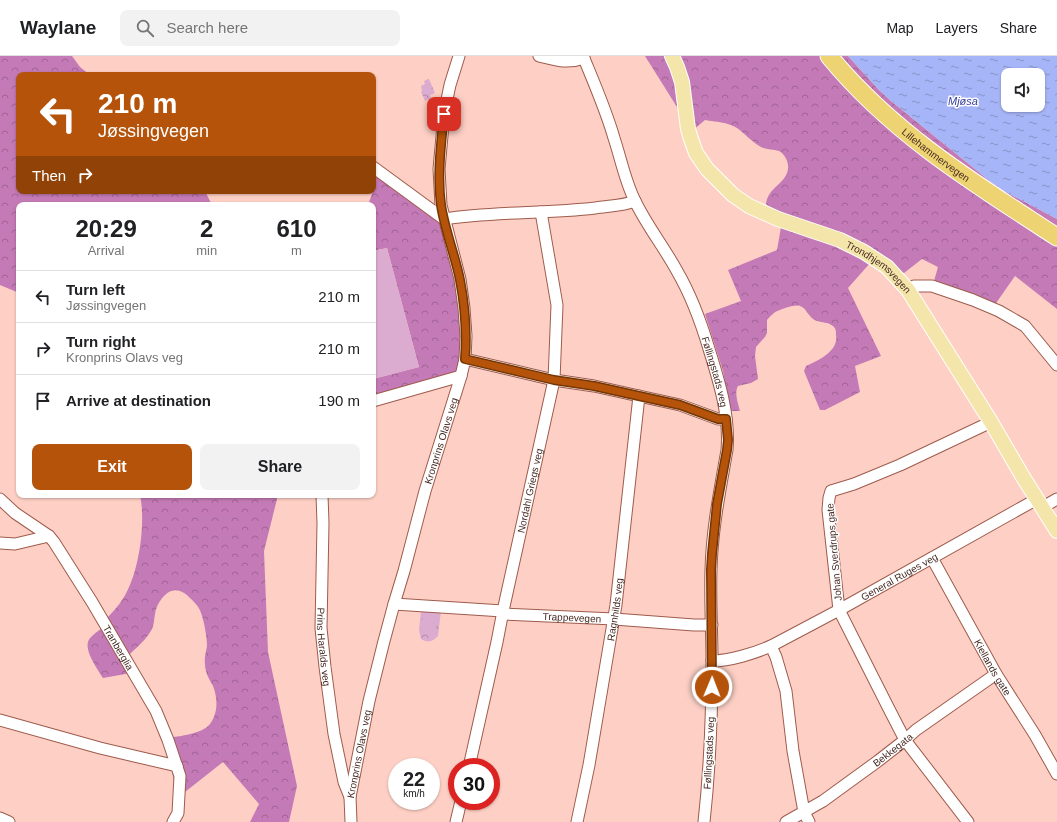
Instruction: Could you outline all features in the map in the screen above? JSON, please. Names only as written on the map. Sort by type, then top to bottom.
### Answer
[{"type":"highway","name":"Lillehammervegen","points":[[829,56],[876,106],[909,135],[978,186],[1057,237]]},
{"type":"main road","name":"Trondhjemsvegen","points":[[672,56],[678,68],[682,82],[688,129],[696,153],[707,169],[733,195],[749,206],[778,219],[840,240],[864,252],[887,267],[908,290],[1057,531]]},
{"type":"street","name":"Kronprins Olavs veg","points":[[351,822],[350,797],[370,701],[394,604],[425,491],[465,359],[466,336],[464,308],[460,279],[441,204],[439,169],[444,114],[450,85],[459,56]]},
{"type":"street","points":[[539,56],[565,62],[575,61],[583,57]]},
{"type":"street","name":"Føllingstads veg","points":[[583,57],[614,138],[628,186],[635,201],[678,272],[702,325],[715,369],[726,419],[728,440],[717,504],[711,570],[711,738],[704,822]]},
{"type":"street","points":[[376,169],[444,219],[467,215],[578,210],[626,204],[635,201]]},
{"type":"street","name":"Nordahl Griegs veg","points":[[471,758],[498,642],[554,380],[556,305],[540,212]]},
{"type":"street","points":[[908,290],[914,286],[932,286],[973,300],[999,311],[1025,326],[1057,365]]},
{"type":"street","points":[[465,359],[554,380],[594,386],[680,405],[718,419],[726,419]]},
{"type":"street","points":[[376,400],[461,376]]},
{"type":"street","name":"Ragnhilds veg","points":[[577,822],[589,766],[614,619],[639,396]]},
{"type":"street","name":"Johan Sverdrups gate","points":[[968,822],[906,740],[839,610],[828,510],[831,490],[854,484],[900,465],[991,422]]},
{"type":"street","name":"Prins Haralds veg","points":[[322,498],[321,628],[324,667],[334,734],[344,782],[350,797]]},
{"type":"street","name":"Tranberglia","points":[[0,499],[15,513],[49,536],[54,542],[80,581],[156,711],[168,740],[180,776],[178,813],[172,822]]},
{"type":"street","name":"General Ruges veg","points":[[712,662],[725,661],[771,646],[932,558],[1040,503],[1057,500]]},
{"type":"street","points":[[0,543],[15,544],[49,536]]},
{"type":"street","name":"Kiellands gate","points":[[932,558],[996,674],[1035,735],[1057,774]]},
{"type":"street","name":"Trappevegen","points":[[394,604],[503,613],[712,625]]},
{"type":"street","points":[[771,646],[776,657],[786,691],[793,750],[807,817]]},
{"type":"street","name":"Bekkegata","points":[[786,822],[807,817],[823,800],[906,740],[916,730],[996,674]]},
{"type":"street","points":[[0,720],[100,748],[177,766]]},
{"type":"street","points":[[456,822],[459,810]]},
{"type":"street","points":[[0,818],[8,822]]},
{"type":"green space","points":[[0,56],[72,56],[80,67],[86,72],[16,72],[16,194],[206,194],[210,202],[16,202],[16,292],[0,285]]},
{"type":"green space","points":[[645,56],[848,56],[891,101],[991,182],[1004,191],[1057,219],[1057,309],[1015,276],[994,306],[932,288],[938,267],[922,259],[904,273],[871,262],[848,288],[881,356],[855,366],[860,392],[825,410],[820,410],[804,371],[806,366],[827,355],[831,351],[836,341],[836,330],[831,324],[813,319],[802,307],[794,306],[776,312],[767,320],[767,333],[756,347],[755,356],[758,379],[751,383],[738,386],[736,395],[740,411],[730,411],[723,371],[705,314],[741,301],[728,270],[777,250],[782,221],[766,204],[770,193],[787,174],[788,164],[785,156],[781,152],[761,147],[737,128],[729,124],[705,120],[692,131]]},
{"type":"green space","points":[[429,79],[435,93],[430,95],[431,98],[425,101],[421,92],[421,86],[425,84],[424,81]]},
{"type":"green space","points":[[376,175],[438,213],[460,289],[467,356],[448,381],[376,403],[376,378],[419,367],[387,248],[376,250],[376,202],[369,202],[372,194],[376,194]]},
{"type":"green space","points":[[387,248],[419,367],[376,378],[376,250]]},
{"type":"green space","points":[[141,498],[277,498],[264,551],[268,652],[297,786],[289,822],[250,822],[259,804],[223,762],[185,792],[176,791],[167,738],[190,734],[202,730],[213,720],[216,711],[215,691],[205,667],[207,642],[203,620],[199,608],[186,594],[182,591],[174,590],[166,594],[162,599],[157,608],[150,633],[130,654],[131,673],[103,678],[90,656],[88,651],[88,642],[90,638],[102,628],[102,623],[122,601],[134,575],[142,533]]},
{"type":"green space","points":[[421,610],[441,611],[438,636],[432,641],[425,641],[421,639],[419,630]]},
{"type":"green space","points":[[423,612],[438,613],[435,634],[421,632]]},
{"type":"water","name":"Mjøsa","points":[[848,56],[1057,56],[1057,219],[1004,191],[991,182],[891,101]]},
{"type":"route","points":[[444,114],[439,169],[441,204],[460,279],[466,336],[465,359],[554,380],[594,386],[680,405],[721,420],[726,419],[728,440],[717,504],[711,570],[712,687]]}]
